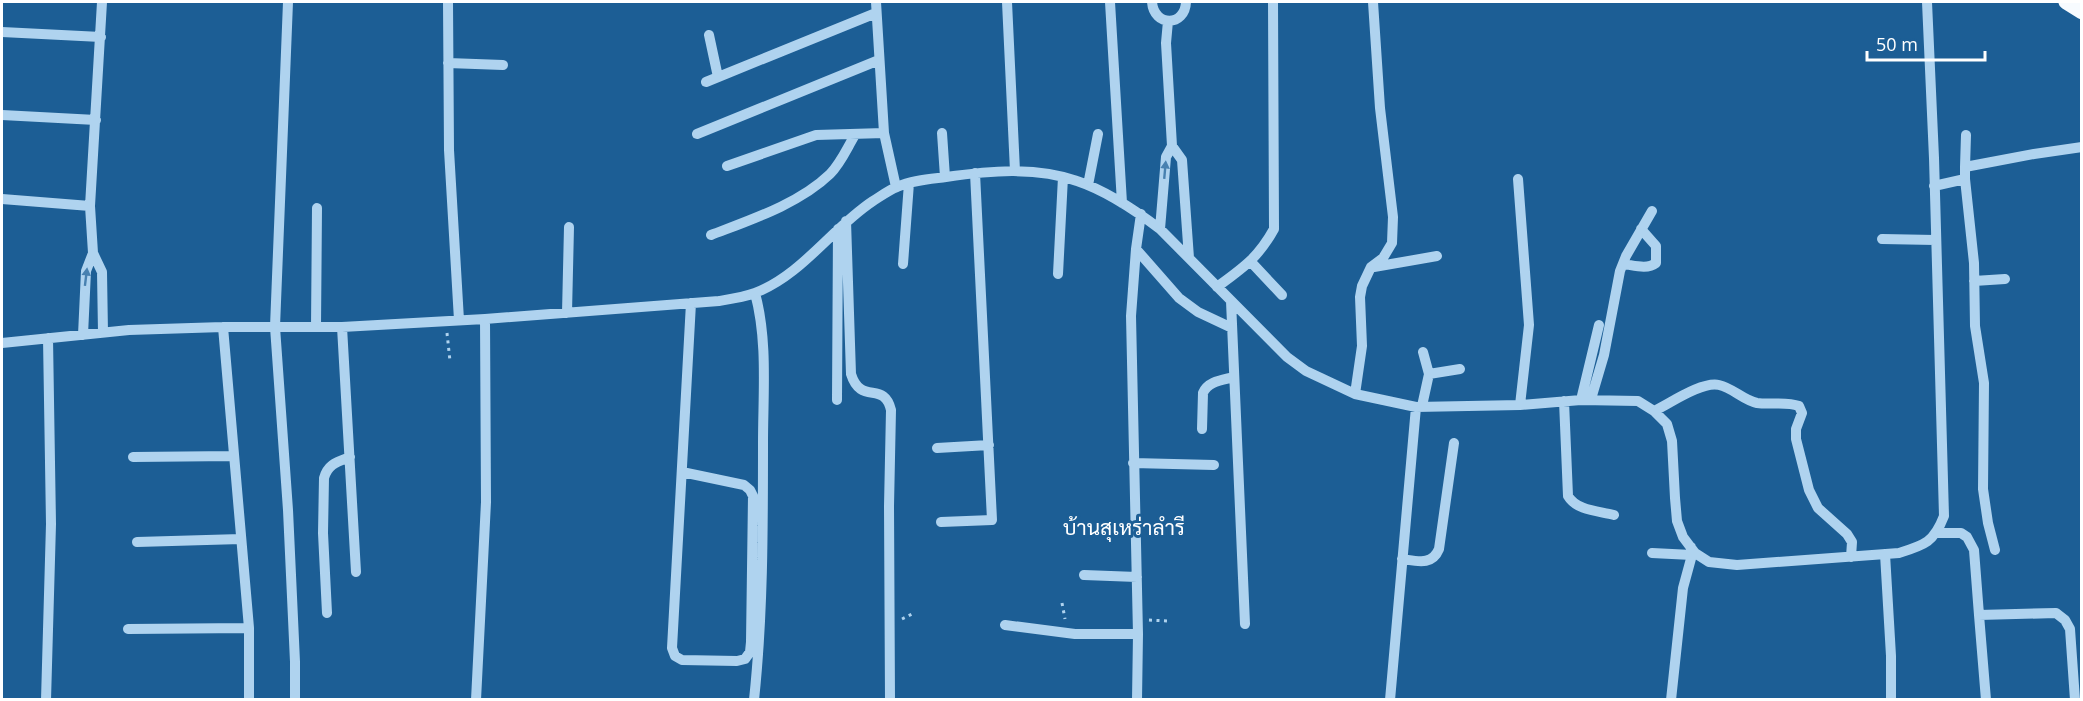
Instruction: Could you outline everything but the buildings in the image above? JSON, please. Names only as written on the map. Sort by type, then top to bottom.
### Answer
[{"type":"main road","points":[[2066,2],[2082,12]]},
{"type":"street","points":[[102,2],[90,206],[93,253],[102,272],[103,333]]},
{"type":"street","points":[[288,2],[281,130],[275,327],[288,510],[295,699]]},
{"type":"street","points":[[448,2],[449,150],[459,320]]},
{"type":"street","points":[[1008,2],[1015,171]]},
{"type":"street","points":[[1110,2],[1122,203]]},
{"type":"street","points":[[1152,2],[1156,15],[1168,21],[1182,15],[1186,2]]},
{"type":"street","points":[[1217,287],[1251,262],[1274,229],[1273,2]]},
{"type":"street","points":[[1355,393],[1362,346],[1360,297],[1364,277],[1371,267],[1383,258],[1392,243],[1393,217],[1380,108],[1373,2]]},
{"type":"street","points":[[2,343],[103,333],[223,327],[342,327],[485,319],[719,301],[755,293],[793,271],[842,225],[896,187],[945,177],[975,174],[1015,171],[1041,173],[1088,185],[1141,214],[1160,229],[1287,357],[1306,371],[1355,393],[1419,406],[1520,405],[1586,400],[1638,401],[1654,411],[1667,424],[1672,441],[1677,521],[1692,551],[1709,562],[1737,565],[1899,553],[1919,547],[1930,540],[1937,533],[1944,516],[1927,2]]},
{"type":"street","points":[[706,82],[876,7],[884,133],[896,187]]},
{"type":"street","points":[[1160,229],[1166,157],[1172,146],[1166,43],[1168,21]]},
{"type":"street","points":[[2,32],[101,37]]},
{"type":"street","points":[[709,35],[718,77]]},
{"type":"street","points":[[697,134],[879,60]]},
{"type":"street","points":[[448,63],[503,64]]},
{"type":"street","points":[[2,115],[96,120]]},
{"type":"street","points":[[728,166],[804,138],[834,134],[884,133]]},
{"type":"street","points":[[942,133],[945,177]]},
{"type":"street","points":[[1088,185],[1098,134]]},
{"type":"street","points":[[711,235],[761,216],[808,190],[829,175],[837,166],[855,135]]},
{"type":"street","points":[[1966,135],[1965,178],[1974,263],[1975,326],[1984,383],[1983,489],[1995,550]]},
{"type":"street","points":[[1172,146],[1182,160],[1189,258]]},
{"type":"street","points":[[1965,167],[2082,147]]},
{"type":"street","points":[[941,522],[992,520],[975,174]]},
{"type":"street","points":[[1058,274],[1063,177]]},
{"type":"street","points":[[1934,186],[1965,178]]},
{"type":"street","points":[[1518,179],[1529,325],[1520,405]]},
{"type":"street","points":[[903,264],[909,183]]},
{"type":"street","points":[[2,199],[90,206]]},
{"type":"street","points":[[316,327],[317,208]]},
{"type":"street","points":[[1586,400],[1604,355],[1623,264],[1652,211]]},
{"type":"street","points":[[1137,699],[1138,620],[1131,316],[1141,214]]},
{"type":"street","points":[[837,400],[842,225]]},
{"type":"street","points":[[842,225],[851,374],[854,384],[861,390],[883,395],[888,400],[891,410],[890,699]]},
{"type":"street","points":[[567,313],[569,227]]},
{"type":"street","points":[[1623,264],[1647,267],[1656,263],[1656,246],[1641,229]]},
{"type":"street","points":[[1882,239],[1935,240]]},
{"type":"street","points":[[1136,249],[1179,298],[1198,312],[1232,328]]},
{"type":"street","points":[[83,335],[86,271],[93,253]]},
{"type":"street","points":[[1371,267],[1437,256]]},
{"type":"street","points":[[1251,262],[1281,295]]},
{"type":"street","points":[[1974,281],[2005,279]]},
{"type":"street","points":[[754,699],[758,663],[763,400],[763,330],[755,293]]},
{"type":"street","points":[[1231,301],[1245,624]]},
{"type":"street","points":[[682,471],[744,485],[753,496],[751,642],[750,652],[745,659],[737,661],[682,660],[675,656],[672,648],[691,303]]},
{"type":"street","points":[[476,699],[486,502],[485,319]]},
{"type":"street","points":[[1586,400],[1599,325]]},
{"type":"street","points":[[223,327],[249,628],[249,699]]},
{"type":"street","points":[[342,327],[356,572]]},
{"type":"street","points":[[46,699],[51,524],[48,338]]},
{"type":"street","points":[[1390,699],[1419,406],[1429,374],[1423,352]]},
{"type":"street","points":[[1429,374],[1460,369]]},
{"type":"street","points":[[1202,429],[1205,388],[1214,382],[1234,377]]},
{"type":"street","points":[[1654,411],[1686,394],[1713,384],[1759,403],[1799,406],[1802,413],[1796,429],[1796,439],[1809,490],[1818,508],[1847,534],[1852,542],[1851,557]]},
{"type":"street","points":[[1564,401],[1568,496],[1578,506],[1614,515]]},
{"type":"street","points":[[1402,560],[1424,562],[1436,556],[1439,549],[1454,443]]},
{"type":"street","points":[[937,448],[989,445]]},
{"type":"street","points":[[133,457],[234,456]]},
{"type":"street","points":[[327,613],[323,533],[324,478],[331,464],[350,457]]},
{"type":"street","points":[[1133,463],[1214,465]]},
{"type":"street","points":[[1937,533],[1961,533],[1971,542],[1974,550],[1986,699]]},
{"type":"street","points":[[137,542],[241,539]]},
{"type":"street","points":[[1652,553],[1692,551]]},
{"type":"street","points":[[1671,699],[1683,588],[1692,551]]},
{"type":"street","points":[[1885,554],[1892,699]]},
{"type":"street","points":[[1084,575],[1137,577]]},
{"type":"street","points":[[1979,615],[2056,613],[2065,620],[2070,630],[2075,699]]},
{"type":"street","points":[[1005,624],[1075,634],[1138,634]]},
{"type":"street","points":[[128,629],[249,628]]},
{"type":"path","points":[[445,320],[450,361]]},
{"type":"path","points":[[1138,620],[1168,621]]},
{"type":"district","name":"บ้านสุเหร่าลำรี","points":[[1124,528]]}]
